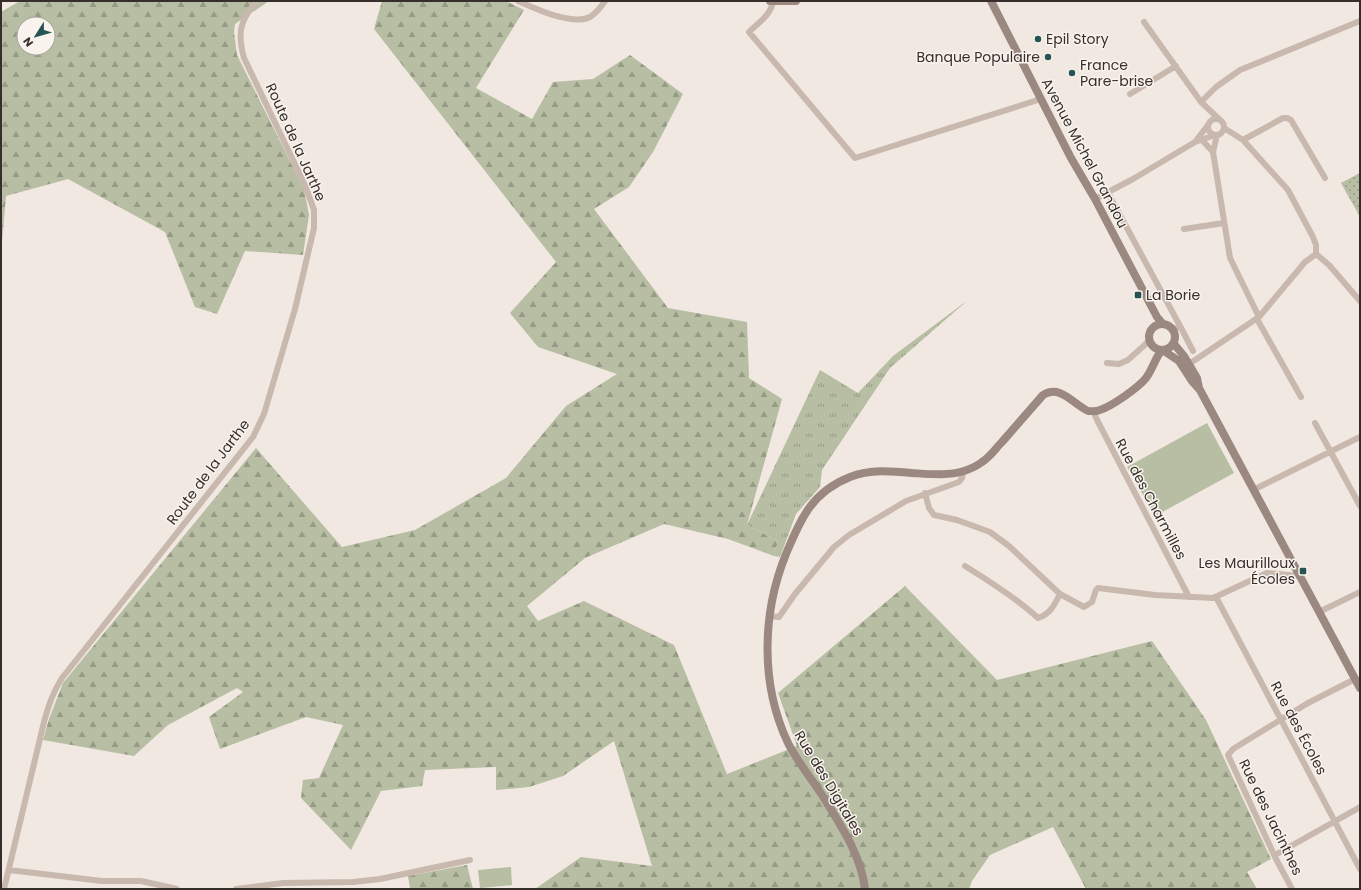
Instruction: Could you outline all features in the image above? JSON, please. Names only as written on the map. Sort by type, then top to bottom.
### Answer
[{"type":"main road","points":[[771,1],[796,1]]},
{"type":"main road","name":"Avenue Michel Grandou","points":[[991,1],[1071,158],[1095,199],[1145,295],[1162,324]]},
{"type":"main road","name":"Avenue Michel Grandou","points":[[1145,295],[1154,327]]},
{"type":"main road","points":[[1200,390],[1197,378],[1184,356],[1174,344],[1176,328],[1162,324],[1154,327],[1149,333],[1157,348],[1182,365],[1192,381],[1200,390],[1360,688]]},
{"type":"main road","points":[[1157,348],[1171,347],[1174,344]]},
{"type":"main road","points":[[1094,412],[1124,396],[1141,383],[1151,370],[1157,348]]},
{"type":"main road","name":"Rue des Digitales","points":[[865,889],[858,860],[848,838],[788,744],[775,707],[769,668],[767,635],[769,616],[777,580],[793,537],[808,508],[823,492],[841,481],[863,472],[888,471],[944,474],[963,472],[974,467],[989,456],[1048,391],[1057,391],[1082,408],[1094,412]]},
{"type":"street","name":"Route de la Jarthe","points":[[4,889],[47,707],[54,691],[62,678],[253,437],[264,414],[295,309],[314,228],[314,210],[305,185],[244,58],[240,44],[242,23],[248,11],[257,1]]},
{"type":"street","points":[[518,1],[560,17],[577,20],[592,16],[605,1]]},
{"type":"street","points":[[771,1],[773,6],[749,32],[855,158],[1041,99]]},
{"type":"street","points":[[1201,102],[1216,87],[1240,70],[1360,21]]},
{"type":"street","points":[[1144,22],[1201,102],[1210,123],[1209,131],[1216,135]]},
{"type":"street","points":[[1130,94],[1176,66]]},
{"type":"street","points":[[1095,199],[1133,179],[1198,141],[1222,132],[1224,123],[1201,102]]},
{"type":"street","points":[[1243,140],[1283,118],[1287,118],[1291,120],[1325,178]]},
{"type":"street","points":[[1198,141],[1210,123],[1215,119],[1220,120]]},
{"type":"street","points":[[1224,128],[1243,140],[1288,190],[1313,237],[1316,245],[1316,254]]},
{"type":"street","points":[[1216,135],[1213,152],[1230,258],[1258,318],[1301,397]]},
{"type":"street","points":[[1198,141],[1213,152]]},
{"type":"street","points":[[1108,192],[1176,328],[1193,351]]},
{"type":"street","points":[[1184,229],[1224,223]]},
{"type":"street","points":[[1316,254],[1329,264],[1360,301]]},
{"type":"street","points":[[1172,357],[1189,364],[1258,318],[1305,262],[1316,254]]},
{"type":"street","points":[[1107,364],[1119,364],[1157,348]]},
{"type":"street","points":[[1184,356],[1199,358]]},
{"type":"street","name":"Rue des Charmilles","points":[[1094,412],[1189,596]]},
{"type":"street","points":[[1315,423],[1360,506]]},
{"type":"street","points":[[1253,490],[1360,437]]},
{"type":"street","points":[[769,616],[779,617],[795,594],[834,547],[844,539],[906,501],[959,482],[964,475],[963,472]]},
{"type":"street","points":[[925,493],[929,508],[934,515],[957,520],[990,532],[1009,546],[1060,594],[1084,607],[1092,602],[1096,590],[1102,587],[1155,595],[1213,598],[1267,573],[1299,576]]},
{"type":"street","points":[[965,566],[1000,588],[1025,606],[1038,618],[1046,615],[1053,608],[1060,594]]},
{"type":"street","points":[[1319,612],[1360,592]]},
{"type":"street","name":"Rue des Écoles","points":[[1216,597],[1360,869]]},
{"type":"street","points":[[1281,719],[1308,703],[1355,679]]},
{"type":"street","name":"Rue des Jacinthes","points":[[1281,719],[1234,749],[1228,755],[1292,889]]},
{"type":"street","points":[[1275,856],[1360,807]]},
{"type":"street","points":[[236,889],[283,883],[353,882],[380,879],[470,860]]},
{"type":"street","points":[[9,870],[102,881],[141,881],[177,889]]},
{"type":"green space","points":[[20,1],[269,1],[235,24],[234,32],[237,55],[304,189],[309,215],[303,255],[245,251],[217,314],[195,307],[165,232],[68,179],[6,196],[1,254],[1,12]]},
{"type":"green space","points":[[382,1],[506,1],[524,10],[476,88],[532,119],[553,82],[593,79],[630,55],[683,94],[653,152],[629,187],[594,209],[668,308],[747,322],[749,378],[782,399],[747,525],[778,541],[774,556],[728,539],[664,524],[585,558],[527,606],[538,621],[584,601],[674,645],[727,774],[797,746],[778,693],[905,586],[997,680],[1152,641],[1206,720],[1271,859],[1247,872],[1257,889],[1086,889],[1053,827],[990,855],[972,881],[969,889],[535,889],[581,857],[652,866],[614,741],[563,776],[529,787],[496,790],[496,767],[425,770],[422,786],[381,791],[351,850],[301,798],[303,780],[319,778],[343,725],[306,717],[220,749],[209,717],[243,692],[237,688],[168,725],[134,756],[43,740],[49,719],[63,683],[256,448],[342,547],[415,530],[506,478],[566,406],[617,374],[538,347],[510,313],[556,262],[374,29]]},
{"type":"green space","points":[[1360,173],[1360,217],[1341,183]]},
{"type":"green space","points":[[968,300],[890,368],[822,470],[820,487],[796,514],[780,557],[774,556],[778,541],[747,525],[820,370],[858,393],[893,356]]},
{"type":"green space","points":[[1207,423],[1234,473],[1155,516],[1127,467]]},
{"type":"green space","points":[[467,865],[473,889],[410,889],[408,876]]},
{"type":"green space","points":[[511,867],[512,885],[480,888],[478,870]]},
{"type":"place","name":"Epil Story","points":[[1038,39]]},
{"type":"place","name":"Banque Populaire","points":[[1048,57]]},
{"type":"place","name":"France Pare-brise","points":[[1072,73]]},
{"type":"place","name":"La Borie","points":[[1138,295]]},
{"type":"place","name":"Les Maurilloux Écoles","points":[[1303,571]]}]
